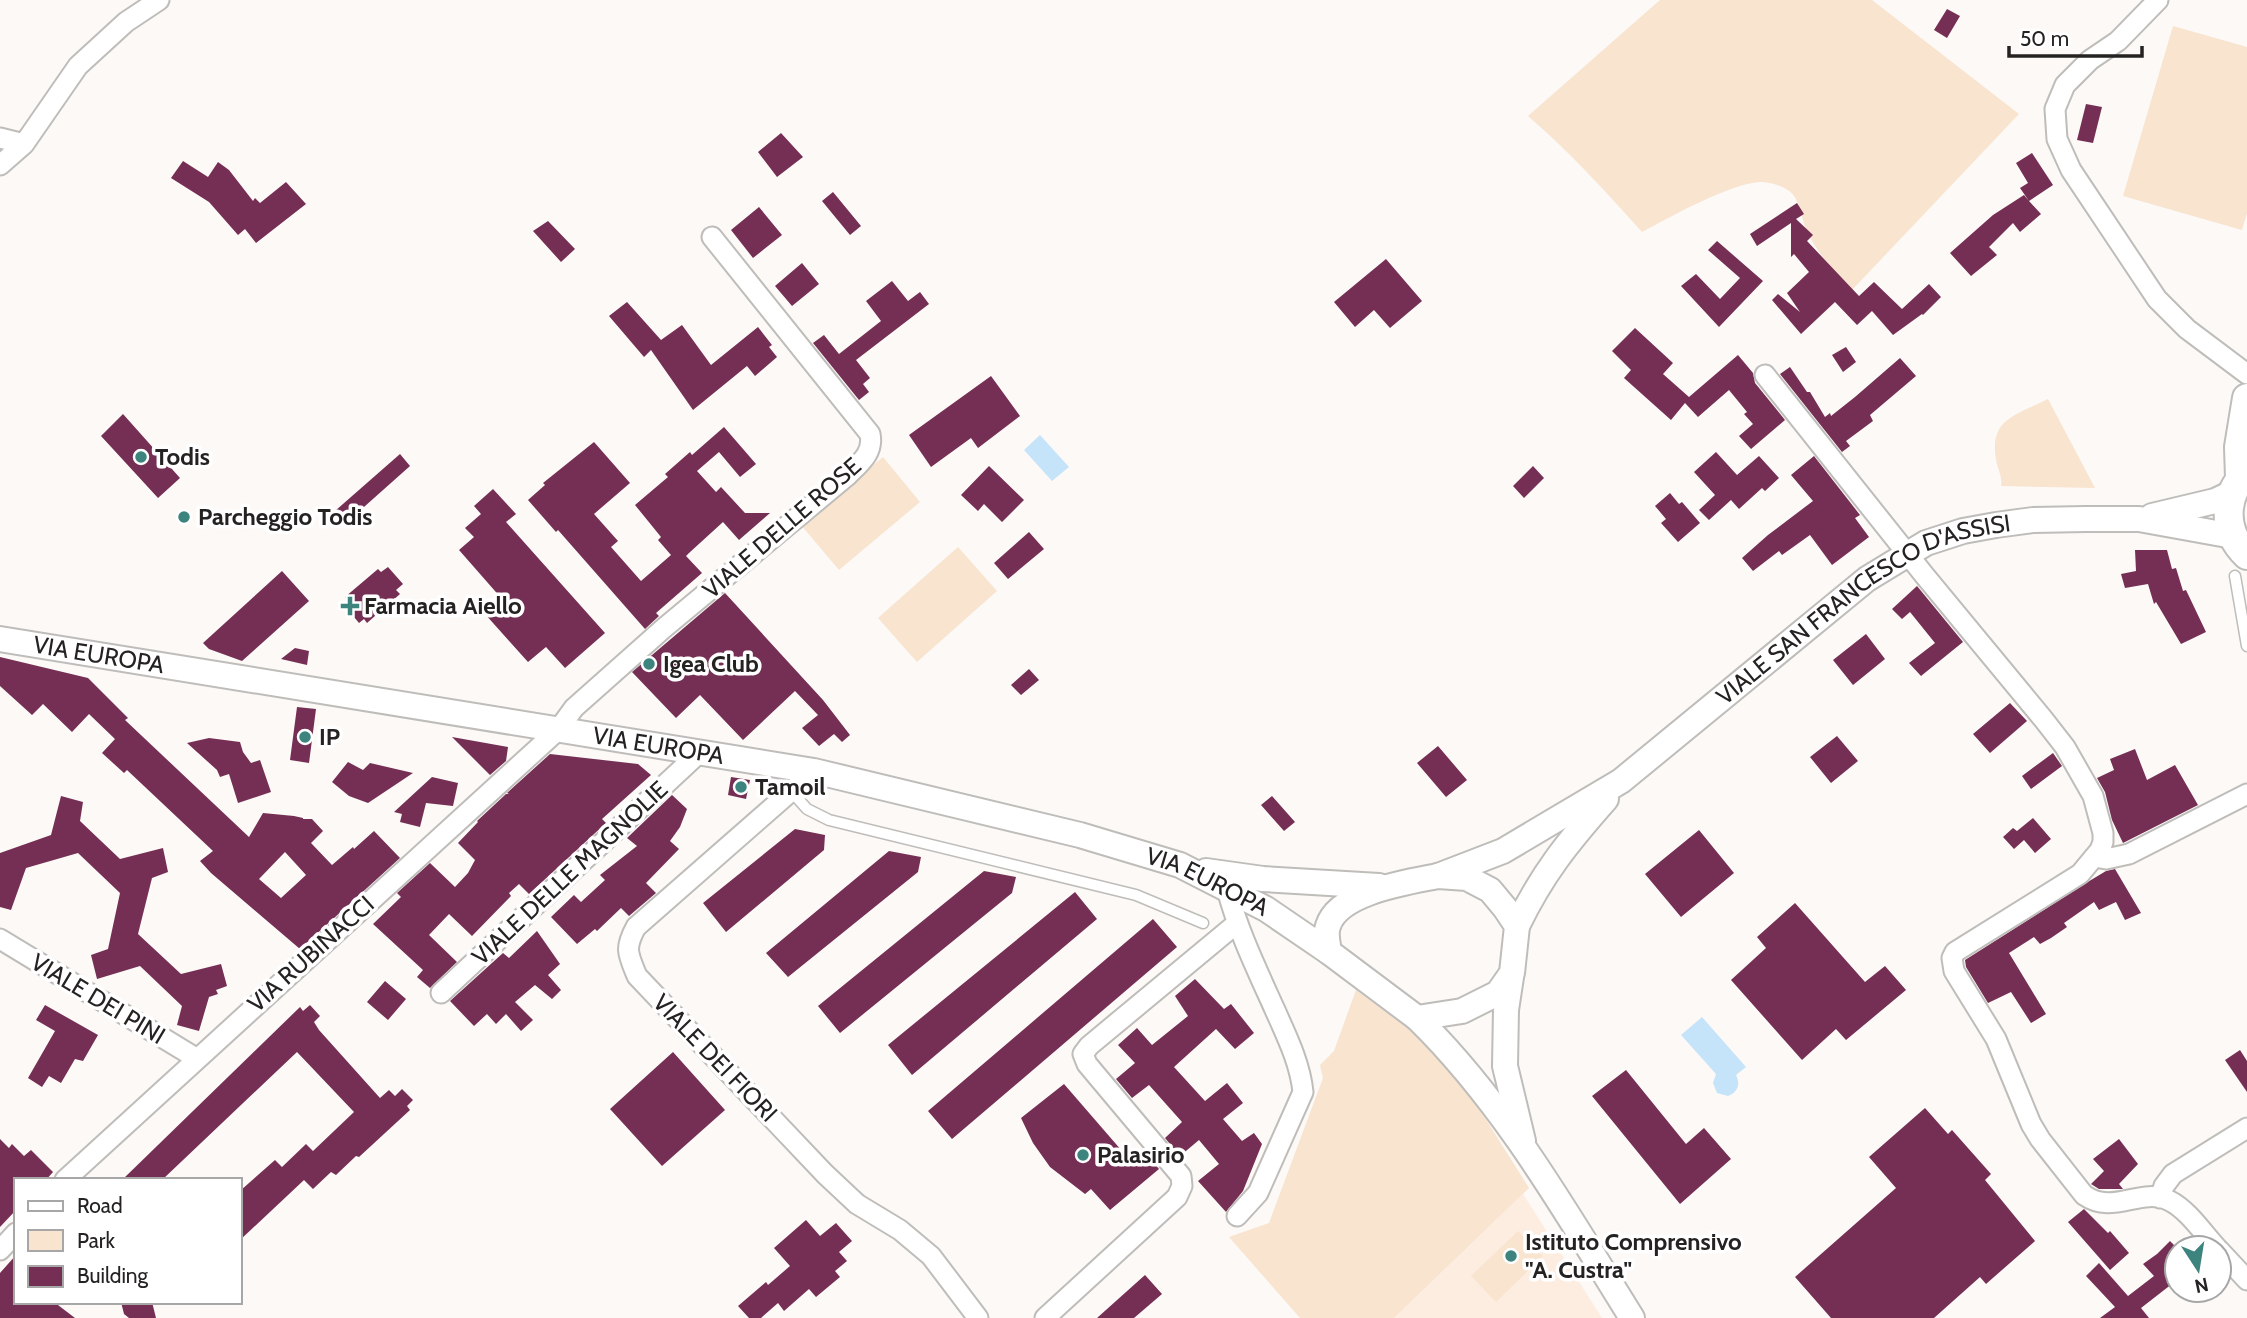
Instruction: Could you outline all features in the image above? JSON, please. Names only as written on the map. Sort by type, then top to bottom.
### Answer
[{"type":"main road","points":[[2238,556],[2228,519],[2240,481],[2239,447],[2247,398]]},
{"type":"street","points":[[0,165],[24,144],[78,66],[126,22],[159,0]]},
{"type":"street","points":[[2158,0],[2118,41],[2090,60],[2065,85],[2055,110],[2057,139],[2071,170],[2157,299],[2187,329],[2247,374]]},
{"type":"street","points":[[0,138],[24,144]]},
{"type":"street","name":"VIALE DELLE ROSE","points":[[558,730],[574,708],[664,628],[847,476],[866,457],[872,443],[870,434],[712,237]]},
{"type":"street","points":[[1765,375],[1907,554],[2044,720],[2082,774],[2093,796],[2103,833],[2100,850],[2094,858],[2080,874],[1955,951],[1952,958],[1952,964],[1996,1040],[2031,1124],[2084,1195],[2105,1204],[2144,1197],[2160,1198],[2178,1207],[2204,1234]]},
{"type":"street","name":"VIALE SAN FRANCESCO D'ASSISI","points":[[1438,876],[1503,850],[1621,781],[1867,579],[1926,543],[1963,531],[2033,520],[2139,519],[2215,501],[2240,481]]},
{"type":"street","name":"VIALE SAN FRANCESCO D'ASSISI","points":[[2139,519],[2238,556]]},
{"type":"street","name":"VIA EUROPA","points":[[0,639],[814,771],[1080,835],[1188,869],[1266,909],[1329,952]]},
{"type":"street","name":"VIA RUBINACCI","points":[[67,1178],[558,730]]},
{"type":"street","name":"VIALE DELLE MAGNOLIE","points":[[441,993],[699,753]]},
{"type":"street","name":"VIALE DEI FIORI","points":[[814,771],[636,927],[629,941],[628,953],[637,976],[825,1174],[857,1204],[900,1230],[931,1256],[978,1318]]},
{"type":"street","name":"VIALE SAN FRANCESCO D'ASSISI","points":[[1517,926],[1534,889],[1564,847],[1621,781]]},
{"type":"street","points":[[2094,858],[2117,858],[2129,854],[2247,794]]},
{"type":"street","points":[[1188,869],[1263,879],[1388,886]]},
{"type":"street","points":[[1525,1149],[1505,1066],[1506,1010],[1517,926],[1505,908],[1490,890],[1467,878],[1438,876],[1388,886],[1358,898],[1340,909],[1331,918],[1326,929],[1329,952],[1417,1018],[1444,1045],[1525,1149],[1632,1318]]},
{"type":"street","points":[[1227,889],[1237,925],[1292,1049],[1303,1092],[1258,1193],[1237,1216]]},
{"type":"street","points":[[1045,1318],[1177,1198],[1182,1186],[1181,1176],[1087,1064],[1083,1054],[1089,1046],[1237,925]]},
{"type":"street","name":"VIALE DEI PINI","points":[[0,939],[196,1058]]},
{"type":"street","points":[[1417,1018],[1462,1011],[1498,993],[1512,973]]},
{"type":"street","points":[[2160,1198],[2164,1186],[2173,1174],[2247,1128]]},
{"type":"street","points":[[0,1250],[14,1235]]},
{"type":"street","points":[[2233,1265],[2247,1280]]},
{"type":"lane","points":[[2238,556],[2247,646]]},
{"type":"lane","points":[[791,791],[807,809],[829,820],[1136,895],[1203,923]]},
{"type":"shaded area","name":"Istituto Comprensivo \"A. Custra\"","points":[[1523,1194],[1602,1318],[1394,1318]]},
{"type":"green space","points":[[1660,0],[1872,0],[2019,114],[1851,291],[1811,239],[1794,196],[1774,184],[1760,182],[1732,189],[1642,232],[1573,158],[1528,116]]},
{"type":"green space","points":[[2173,26],[2247,47],[2247,213],[2242,230],[2123,196]]},
{"type":"green space","points":[[2048,399],[2095,488],[2001,486],[1995,445],[2001,426],[2016,414]]},
{"type":"green space","points":[[883,457],[920,502],[839,570],[801,525]]},
{"type":"green space","points":[[958,547],[997,591],[917,662],[878,618]]},
{"type":"green space","points":[[1356,990],[1417,1036],[1448,1066],[1480,1110],[1529,1188],[1394,1318],[1300,1318],[1229,1237],[1269,1223],[1323,1078],[1320,1065],[1334,1051]]},
{"type":"green space","points":[[1518,1231],[1543,1256],[1496,1302],[1471,1276]]},
{"type":"water","points":[[1040,435],[1069,467],[1052,481],[1024,450]]},
{"type":"water","points":[[1702,1017],[1746,1067],[1736,1075],[1737,1088],[1728,1096],[1717,1093],[1713,1083],[1716,1074],[1681,1035]]},
{"type":"building","points":[[1947,9],[1960,16],[1947,38],[1934,30]]},
{"type":"building","points":[[2086,104],[2102,107],[2093,143],[2077,140]]},
{"type":"building","points":[[781,133],[803,157],[777,177],[758,152]]},
{"type":"building","points":[[2032,153],[2053,185],[2029,201],[2020,188],[2028,183],[2016,163]]},
{"type":"building","points":[[183,161],[208,177],[218,162],[229,170],[253,201],[255,198],[260,203],[286,182],[306,204],[256,243],[245,229],[238,235],[209,202],[171,178]]},
{"type":"building","points":[[833,192],[861,226],[850,235],[822,201]]},
{"type":"building","points":[[2024,195],[2041,214],[2020,232],[2013,223],[1989,247],[1997,255],[1971,276],[1950,253],[1993,215]]},
{"type":"building","points":[[1797,203],[1804,214],[1796,219],[1813,235],[1807,241],[1859,296],[1874,282],[1902,309],[1929,284],[1941,297],[1923,315],[1893,335],[1872,311],[1857,325],[1835,302],[1801,334],[1772,300],[1778,294],[1800,312],[1787,293],[1809,272],[1794,254],[1791,257],[1791,223],[1757,246],[1750,234]]},
{"type":"building","points":[[759,207],[782,235],[753,258],[731,230]]},
{"type":"building","points":[[548,221],[575,249],[561,262],[533,231]]},
{"type":"building","points":[[1717,241],[1763,281],[1719,327],[1681,286],[1696,274],[1720,299],[1740,278],[1708,250]]},
{"type":"building","points":[[1386,259],[1422,301],[1390,328],[1374,310],[1355,327],[1334,302]]},
{"type":"building","points":[[802,263],[819,284],[792,306],[775,286]]},
{"type":"building","points":[[892,281],[908,301],[920,292],[929,304],[856,360],[870,378],[863,384],[869,392],[859,400],[813,343],[824,335],[839,354],[881,321],[866,301]]},
{"type":"building","points":[[627,302],[661,340],[682,325],[711,365],[758,327],[772,345],[769,347],[777,357],[755,376],[747,366],[693,410],[651,350],[644,357],[609,316]]},
{"type":"building","points":[[1635,328],[1673,363],[1663,374],[1689,397],[1738,355],[1753,373],[1755,383],[1785,420],[1751,449],[1739,436],[1753,424],[1729,390],[1698,417],[1685,403],[1671,420],[1624,378],[1631,370],[1612,351]]},
{"type":"building","points":[[1846,347],[1856,362],[1843,372],[1832,355]]},
{"type":"building","points":[[1900,358],[1916,376],[1870,415],[1873,421],[1846,441],[1850,446],[1842,452],[1780,374],[1790,367],[1825,417],[1830,413],[1831,416]]},
{"type":"building","points":[[991,376],[1020,416],[978,448],[971,438],[931,467],[909,435]]},
{"type":"building","name":"Todis","points":[[123,414],[180,478],[158,498],[101,436]]},
{"type":"building","points":[[724,427],[756,464],[740,477],[719,452],[697,471],[716,492],[721,487],[745,513],[770,513],[739,540],[723,522],[689,553],[686,556],[702,573],[656,613],[659,616],[645,629],[528,500],[545,485],[543,483],[594,442],[630,483],[594,514],[618,541],[611,547],[641,581],[671,555],[658,540],[661,537],[635,505],[668,477],[665,474],[690,452],[692,455]]},
{"type":"building","points":[[1716,452],[1737,475],[1759,456],[1779,478],[1765,491],[1762,488],[1739,509],[1731,500],[1709,520],[1699,510],[1715,495],[1694,472]]},
{"type":"building","points":[[400,454],[410,466],[346,523],[335,511]]},
{"type":"building","points":[[1814,456],[1860,515],[1855,518],[1869,537],[1832,565],[1810,535],[1782,555],[1779,551],[1753,571],[1742,558],[1813,501],[1791,475]]},
{"type":"building","points":[[989,466],[1024,500],[1002,522],[984,504],[978,511],[961,495]]},
{"type":"building","points":[[1533,466],[1544,478],[1524,498],[1513,486]]},
{"type":"building","points":[[493,489],[516,514],[506,522],[605,633],[565,668],[546,647],[528,662],[485,614],[502,599],[459,550],[474,537],[465,528],[481,514],[474,506]]},
{"type":"building","points":[[1670,493],[1679,504],[1682,502],[1700,523],[1678,542],[1661,523],[1666,519],[1655,506]]},
{"type":"building","points":[[1029,532],[1044,549],[1008,579],[994,563]]},
{"type":"building","points":[[2135,550],[2167,550],[2172,569],[2176,568],[2183,591],[2186,590],[2206,632],[2181,644],[2156,602],[2154,604],[2148,584],[2125,588],[2121,574],[2136,571]]},
{"type":"building","points":[[388,567],[403,584],[396,590],[400,594],[367,623],[364,619],[359,623],[344,605],[348,601],[345,597],[378,569],[381,572]]},
{"type":"building","points":[[282,571],[309,601],[242,661],[209,649],[203,643]]},
{"type":"building","points":[[1917,586],[1963,642],[1921,676],[1909,663],[1935,643],[1910,612],[1902,619],[1892,609]]},
{"type":"building","points":[[725,593],[823,700],[850,735],[842,742],[834,734],[819,746],[802,728],[818,715],[795,691],[743,740],[700,695],[676,718],[632,672]]},
{"type":"building","points":[[1866,634],[1885,659],[1853,685],[1833,660]]},
{"type":"building","points":[[295,648],[309,651],[307,665],[281,659]]},
{"type":"building","points":[[0,657],[88,678],[128,718],[125,720],[249,837],[263,813],[294,816],[312,819],[323,831],[311,843],[332,865],[374,831],[400,858],[300,949],[211,873],[200,861],[213,851],[127,770],[124,773],[102,753],[115,739],[89,714],[72,732],[43,704],[32,715],[0,686]],"holes":[[[285,852],[306,875],[281,898],[259,879]]]},
{"type":"building","points":[[1029,669],[1039,680],[1021,695],[1011,685]]},
{"type":"building","points":[[2010,703],[2027,721],[1990,753],[1973,734]]},
{"type":"building","points":[[297,707],[316,709],[309,763],[290,760]]},
{"type":"building","points":[[1837,736],[1858,761],[1831,783],[1810,757]]},
{"type":"building","points":[[452,737],[508,747],[506,761],[490,775]]},
{"type":"building","points":[[209,738],[240,742],[251,763],[260,760],[271,792],[238,803],[229,774],[220,777],[217,770],[187,743]]},
{"type":"building","points":[[1438,746],[1467,780],[1446,797],[1417,763]]},
{"type":"building","points":[[2135,749],[2147,780],[2175,765],[2198,805],[2123,843],[2112,820],[2105,792],[2097,778],[2114,770],[2110,759]]},
{"type":"building","points":[[2053,753],[2062,766],[2031,789],[2022,776]]},
{"type":"building","points":[[550,754],[638,764],[651,775],[602,819],[606,823],[529,894],[519,884],[509,893],[511,896],[472,936],[449,914],[429,935],[457,962],[430,988],[417,977],[423,970],[373,924],[401,897],[397,893],[430,863],[455,887],[468,873],[475,860],[458,843],[477,821]]},
{"type":"building","points":[[348,762],[363,770],[370,763],[413,773],[368,803],[349,796],[332,782]]},
{"type":"building","points":[[432,777],[458,783],[453,806],[426,803],[420,827],[400,822],[402,814],[394,812]]},
{"type":"building","points":[[731,777],[750,780],[746,799],[728,795]]},
{"type":"building","points":[[672,795],[687,809],[680,827],[670,841],[679,849],[646,883],[656,893],[629,916],[621,908],[597,931],[595,929],[577,944],[551,917],[574,895],[581,902],[605,880],[600,875],[637,846],[627,838]]},
{"type":"building","points":[[61,796],[83,802],[80,821],[120,859],[163,848],[168,872],[152,878],[138,934],[181,974],[221,964],[227,986],[216,990],[218,994],[209,997],[199,1031],[177,1025],[182,1006],[140,966],[97,979],[91,955],[108,949],[120,893],[78,853],[26,868],[11,910],[0,907],[0,853],[51,835]]},
{"type":"building","points":[[1272,796],[1295,822],[1284,831],[1261,805]]},
{"type":"building","points":[[2033,818],[2051,839],[2035,853],[2024,840],[2014,849],[2003,837],[2013,828],[2017,831]]},
{"type":"building","points":[[795,829],[825,835],[824,850],[726,932],[703,903]]},
{"type":"building","points":[[1699,830],[1734,873],[1681,917],[1645,874]]},
{"type":"building","points":[[889,851],[921,857],[918,872],[788,977],[766,953]]},
{"type":"building","points":[[2115,869],[2141,913],[2125,920],[2116,902],[2099,910],[2094,902],[2064,923],[2067,927],[2051,938],[2040,944],[2034,937],[2009,953],[2046,1014],[2031,1023],[2011,992],[1988,1003],[1966,967],[1965,960],[2091,880]]},
{"type":"building","points":[[984,871],[1016,877],[1012,893],[840,1033],[818,1006]]},
{"type":"building","points":[[1075,892],[1097,919],[912,1075],[888,1045]]},
{"type":"building","points":[[1795,903],[1865,982],[1885,966],[1906,990],[1846,1040],[1836,1029],[1802,1060],[1731,980],[1766,948],[1757,937]]},
{"type":"building","points":[[1153,919],[1177,947],[952,1139],[928,1111]]},
{"type":"building","points":[[537,931],[560,964],[548,975],[561,990],[552,999],[535,985],[515,1002],[533,1020],[521,1031],[506,1014],[496,1024],[487,1014],[474,1026],[450,1001],[503,953],[509,958]]},
{"type":"building","points":[[1195,979],[1224,1009],[1231,1004],[1254,1033],[1235,1049],[1216,1029],[1174,1067],[1205,1101],[1227,1083],[1243,1103],[1223,1119],[1242,1141],[1254,1133],[1262,1144],[1243,1191],[1226,1212],[1198,1181],[1219,1164],[1199,1140],[1180,1156],[1165,1138],[1182,1122],[1149,1085],[1132,1098],[1116,1079],[1135,1063],[1118,1045],[1137,1028],[1152,1045],[1188,1016],[1175,996]]},
{"type":"building","points":[[385,981],[406,999],[388,1020],[367,1002]]},
{"type":"building","points":[[45,1005],[98,1035],[83,1061],[75,1059],[61,1083],[49,1076],[42,1087],[28,1078],[55,1031],[36,1020]]},
{"type":"building","points":[[310,1005],[320,1016],[314,1022],[319,1030],[380,1098],[389,1090],[395,1096],[402,1089],[413,1100],[407,1106],[410,1110],[336,1175],[331,1172],[313,1189],[304,1180],[242,1238],[242,1189],[275,1160],[282,1167],[306,1144],[313,1151],[354,1112],[297,1052],[164,1178],[124,1178],[300,1007],[303,1011]]},
{"type":"building","points":[[2240,1050],[2247,1061],[2247,1092],[2225,1060]]},
{"type":"building","points":[[673,1052],[725,1110],[662,1166],[610,1109]]},
{"type":"building","points":[[1626,1070],[1686,1144],[1704,1128],[1731,1159],[1680,1204],[1592,1096]]},
{"type":"building","name":"Palasirio","points":[[1064,1084],[1135,1166],[1149,1157],[1159,1169],[1110,1210],[1091,1189],[1085,1194],[1050,1167],[1033,1143],[1021,1118]]},
{"type":"building","points":[[1925,1108],[1948,1134],[1952,1130],[1991,1174],[1985,1180],[2035,1241],[1986,1284],[1980,1277],[1934,1318],[1831,1318],[1795,1277],[1896,1188],[1869,1157]]},
{"type":"building","points":[[0,1139],[9,1148],[12,1144],[24,1156],[31,1150],[53,1172],[48,1178],[14,1178],[14,1212],[0,1227]]},
{"type":"building","points":[[2119,1139],[2138,1164],[2119,1184],[2123,1189],[2099,1189],[2091,1184],[2104,1171],[2093,1159]]},
{"type":"building","points":[[2084,1209],[2108,1233],[2110,1231],[2129,1253],[2110,1270],[2068,1222]]},
{"type":"building","points":[[806,1220],[820,1236],[836,1223],[852,1241],[839,1252],[847,1261],[835,1271],[840,1277],[816,1297],[809,1289],[784,1311],[778,1303],[761,1318],[749,1318],[738,1306],[790,1266],[774,1248]]},
{"type":"building","points":[[2163,1248],[2163,1291],[2141,1308],[2149,1318],[2100,1318],[2115,1307],[2086,1276],[2099,1263],[2128,1296],[2154,1276],[2143,1264]]},
{"type":"building","points":[[14,1257],[14,1304],[57,1304],[75,1318],[0,1318],[0,1273]]},
{"type":"building","points":[[1145,1275],[1162,1294],[1134,1318],[1097,1318]]},
{"type":"building","points":[[122,1304],[152,1304],[156,1318],[129,1318],[124,1314]]},
{"type":"place","name":"Todis","points":[[141,457]]},
{"type":"place","name":"Parcheggio Todis","points":[[184,517]]},
{"type":"place","name":"Farmacia Aiello","points":[[350,606]]},
{"type":"place","name":"Igea Club","points":[[649,664]]},
{"type":"place","name":"IP","points":[[305,737]]},
{"type":"place","name":"Tamoil","points":[[741,787]]},
{"type":"place","name":"Palasirio","points":[[1083,1155]]},
{"type":"place","name":"Istituto Comprensivo \"A. Custra\"","points":[[1511,1256]]}]
